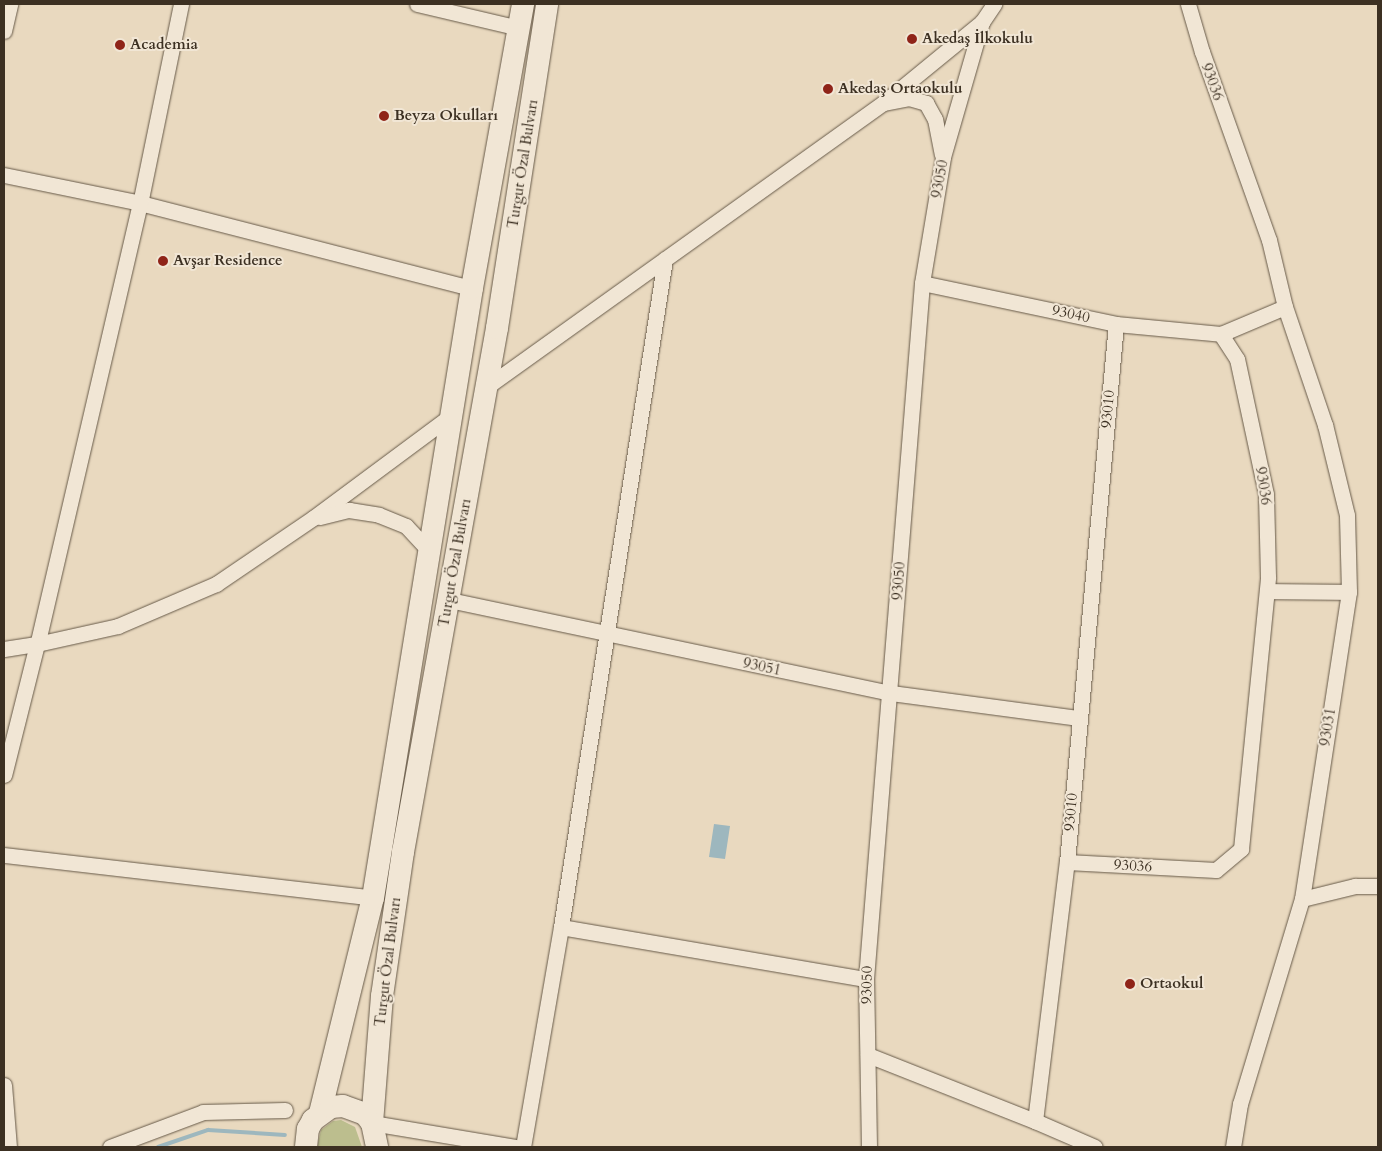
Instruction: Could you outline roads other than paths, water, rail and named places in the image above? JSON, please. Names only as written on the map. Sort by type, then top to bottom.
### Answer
[{"type":"main road","name":"Turgut Özal Bulvarı","points":[[306,1147],[308,1129],[320,1112],[373,898],[472,288],[523,4]]},
{"type":"main road","name":"Turgut Özal Bulvarı","points":[[377,1147],[372,1123],[382,996],[403,852],[449,600],[548,4]]},
{"type":"main road","points":[[320,1112],[331,1107],[354,1108],[372,1123]]},
{"type":"street","points":[[4,31],[10,4]]},
{"type":"street","points":[[4,775],[37,644],[140,203],[181,4]]},
{"type":"street","points":[[417,4],[519,28]]},
{"type":"street","points":[[485,388],[883,103],[982,22],[994,4]]},
{"type":"street","name":"93036","points":[[1188,4],[1202,52],[1269,240],[1284,307]]},
{"type":"street","name":"93050","points":[[869,1147],[866,979],[891,693],[922,283],[943,158],[982,22]]},
{"type":"street","points":[[883,103],[909,98],[926,103],[935,119],[943,158]]},
{"type":"street","points":[[4,175],[140,203],[472,288]]},
{"type":"street","points":[[523,1147],[561,927],[666,259]]},
{"type":"street","name":"93040","points":[[922,283],[1116,324],[1221,334]]},
{"type":"street","points":[[1221,334],[1284,307]]},
{"type":"street","name":"93031","points":[[1233,1147],[1240,1104],[1302,899],[1349,592],[1347,515],[1325,425],[1284,307]]},
{"type":"street","name":"93010","points":[[1035,1121],[1067,862],[1116,324]]},
{"type":"street","name":"93036","points":[[1067,862],[1216,870],[1241,849],[1267,591],[1266,494],[1236,360],[1221,334]]},
{"type":"street","points":[[4,649],[37,644],[118,626],[216,584],[313,518],[453,414]]},
{"type":"street","points":[[313,518],[349,510],[379,515],[406,526],[430,552]]},
{"type":"street","points":[[1267,591],[1349,592]]},
{"type":"street","name":"93051","points":[[449,600],[891,693],[1079,718]]},
{"type":"street","points":[[4,855],[373,898]]},
{"type":"street","points":[[1302,899],[1355,886],[1378,886]]},
{"type":"street","points":[[561,927],[866,979]]},
{"type":"street","points":[[868,1055],[1035,1121],[1095,1147]]},
{"type":"street","points":[[4,1085],[9,1147]]},
{"type":"street","points":[[110,1147],[203,1112],[285,1110]]},
{"type":"street","points":[[372,1123],[516,1147]]},
{"type":"water","points":[[714,824],[730,826],[725,859],[709,857]]},
{"type":"waterway","points":[[158,1147],[208,1130],[285,1135]]},
{"type":"place","name":"Akedaş İlkokulu","points":[[912,39]]},
{"type":"place","name":"Academia","points":[[120,45]]},
{"type":"place","name":"Akedaş Ortaokulu","points":[[828,89]]},
{"type":"place","name":"Beyza Okulları","points":[[384,116]]},
{"type":"place","name":"Avşar Residence","points":[[163,261]]},
{"type":"place","name":"Ortaokul","points":[[1130,984]]}]
